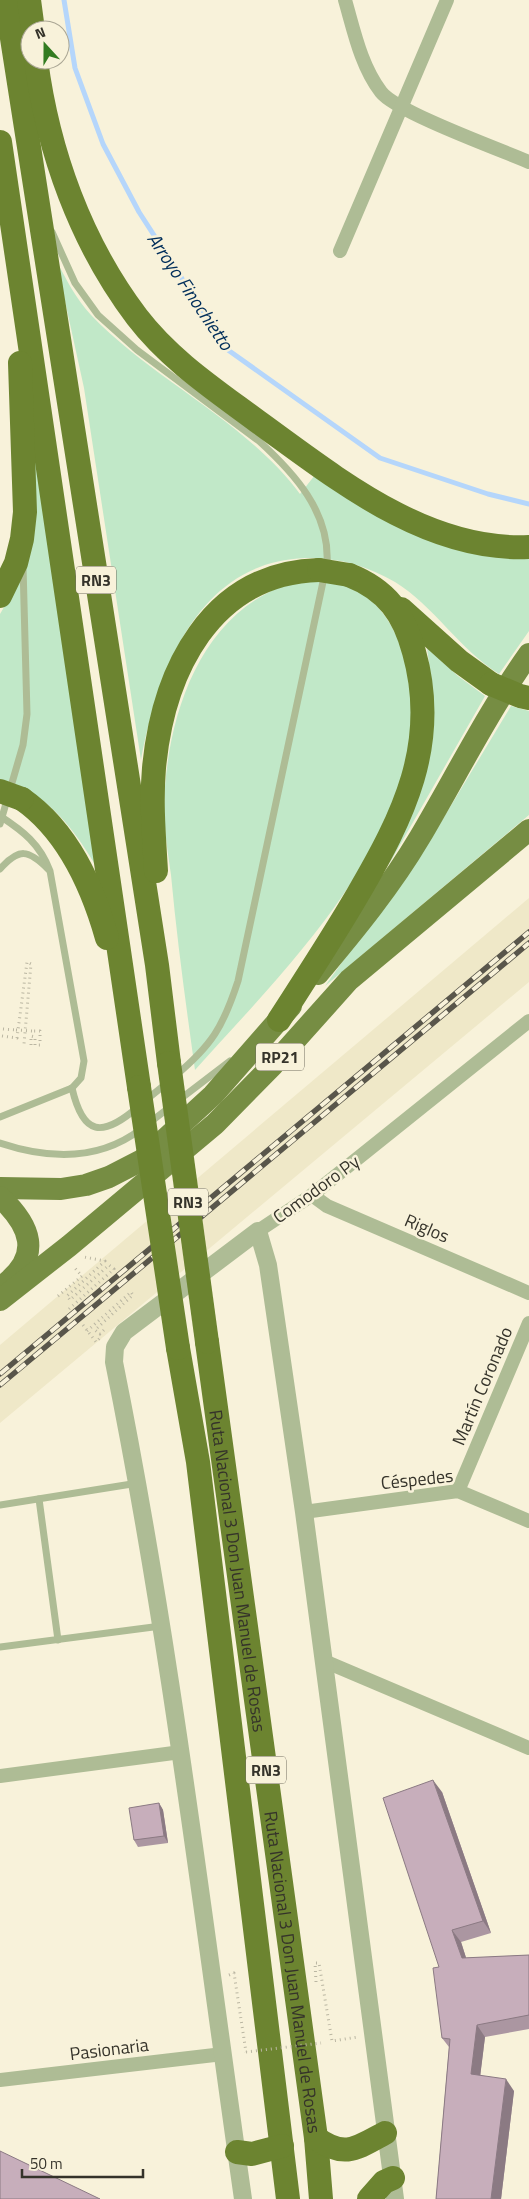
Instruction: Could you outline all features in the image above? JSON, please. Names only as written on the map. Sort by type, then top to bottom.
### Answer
[{"type":"highway","name":"RN3","points":[[6,0],[157,965]]},
{"type":"highway","points":[[29,0],[32,20]]},
{"type":"highway","points":[[38,70],[48,131],[74,206],[94,248],[114,282],[137,317],[162,346],[192,373],[316,464],[352,488],[403,517],[458,539],[509,548],[529,547]]},
{"type":"highway","name":"RN3","points":[[0,142],[128,1006]]},
{"type":"highway","points":[[0,596],[16,563],[22,539],[25,512],[16,248]]},
{"type":"highway","points":[[157,965],[153,801],[154,768],[164,717],[184,660],[197,636],[214,616],[233,599],[253,586],[275,576],[298,571],[319,570],[349,575],[364,581],[381,592],[459,661],[491,684],[513,694],[529,698]]},
{"type":"highway","points":[[275,1025],[388,843],[401,815],[414,773],[421,739],[422,690],[412,642],[392,602]]},
{"type":"highway","points":[[11,795],[47,819],[81,868],[104,925],[128,1006]]},
{"type":"highway","name":"Ruta Nacional 3 Don Juan Manuel de Rosas","points":[[157,965],[316,2138],[321,2199]]},
{"type":"highway","name":"Ruta Nacional 3 Don Juan Manuel de Rosas","points":[[128,1006],[178,1348],[198,1462],[288,2199]]},
{"type":"highway","points":[[316,2138],[330,2149],[356,2149],[385,2133]]},
{"type":"highway","points":[[237,2152],[252,2154],[282,2146]]},
{"type":"highway","points":[[369,2199],[384,2182],[394,2189]]},
{"type":"main road","name":"RP21","points":[[0,1188],[61,1189],[86,1185],[128,1169],[142,1160],[212,1095],[275,1025],[361,923],[382,894],[419,838],[498,701],[529,654]]},
{"type":"main road","name":"RP21","points":[[0,1300],[62,1252],[215,1124],[273,1065],[349,980],[529,830]]},
{"type":"main road","points":[[0,1197],[19,1217],[26,1229],[29,1250],[22,1268],[0,1288]]},
{"type":"street","points":[[346,0],[359,49],[382,93],[402,107],[529,162]]},
{"type":"street","points":[[340,251],[447,0]]},
{"type":"street","name":"Comodoro Py","points":[[138,1483],[114,1362],[115,1347],[124,1332],[258,1231],[312,1195],[529,1021]]},
{"type":"street","name":"Riglos","points":[[312,1195],[327,1206],[529,1293]]},
{"type":"street","points":[[258,1231],[268,1265],[304,1512],[385,2133],[394,2189]]},
{"type":"street","name":"Martín Coronado","points":[[458,1491],[529,1323]]},
{"type":"street","points":[[138,1483],[181,1752],[243,2199]]},
{"type":"street","name":"Céspedes","points":[[304,1512],[458,1491],[529,1521]]},
{"type":"street","points":[[324,1661],[529,1748]]},
{"type":"street","points":[[0,1776],[181,1752]]},
{"type":"street","name":"Pasionaria","points":[[0,2080],[223,2054]]},
{"type":"lane","points":[[36,194],[75,283],[90,305],[137,350],[259,441],[289,470],[299,481],[314,506],[323,528],[328,553],[245,957],[230,1005],[220,1026],[211,1042],[198,1056],[128,1116],[111,1124],[96,1128],[81,1118],[76,1107],[72,1088]]},
{"type":"lane","points":[[0,1117],[72,1088],[81,1078],[84,1061],[47,862],[18,826],[0,819],[23,745],[27,714],[22,539]]},
{"type":"lane","points":[[0,870],[11,857],[26,853],[33,856],[50,871]]},
{"type":"lane","points":[[0,1143],[30,1151],[73,1156],[112,1146],[132,1136],[275,1025]]},
{"type":"lane","points":[[0,1504],[138,1483]]},
{"type":"lane","points":[[39,1499],[58,1640]]},
{"type":"lane","points":[[0,1647],[162,1626]]},
{"type":"path","points":[[2,1036],[17,1038],[26,962],[31,964],[24,1044]]},
{"type":"path","points":[[3,1029],[40,1031],[40,1045],[35,1045],[35,1037],[31,1036],[31,1045]]},
{"type":"path","points":[[58,1296],[82,1276],[62,1252]]},
{"type":"path","points":[[62,1252],[105,1261],[67,1296],[70,1300],[110,1265],[114,1269],[69,1309]]},
{"type":"path","points":[[87,1331],[131,1292],[133,1295],[95,1330],[100,1334],[113,1323]]},
{"type":"path","points":[[317,1989],[315,1963],[319,1963],[332,2041],[373,2035]]},
{"type":"path","points":[[246,2052],[321,2043],[320,2034]]},
{"type":"shaded area","points":[[529,898],[529,982],[0,1423],[0,1345]]},
{"type":"green space","points":[[56,260],[76,296],[91,315],[142,360],[253,444],[278,468],[300,494],[315,475],[529,554],[529,631],[499,674],[471,652],[422,603],[385,576],[363,567],[329,559],[305,558],[268,564],[237,579],[211,600],[189,627],[172,658],[159,691],[141,760],[84,388]]},
{"type":"green space","points":[[31,424],[104,880],[74,832],[55,811],[28,791],[0,779],[0,614],[10,597]]},
{"type":"green space","points":[[318,580],[345,585],[370,599],[379,608],[393,629],[403,653],[412,718],[411,736],[399,784],[381,831],[356,875],[327,917],[262,996],[195,1070],[164,816],[166,775],[179,710],[191,680],[206,651],[225,625],[249,604],[278,588]]},
{"type":"green space","points":[[427,648],[458,676],[485,696],[388,866],[406,827],[434,718]]},
{"type":"green space","points":[[511,706],[529,711],[529,815],[325,986],[432,837]]},
{"type":"building","points":[[433,1780],[483,1921],[452,1930],[462,1958],[529,1955],[529,2015],[477,2025],[471,2074],[506,2079],[491,2199],[436,2199],[450,2039],[442,2038],[433,1968],[439,1967],[383,1798]]},
{"type":"building","points":[[159,1803],[164,1836],[134,1840],[129,1808]]},
{"type":"building","points":[[0,2151],[100,2199],[0,2199]]},
{"type":"waterway","name":"Arroyo Finochietto","points":[[64,0],[75,68],[103,144],[139,212],[228,350],[380,458],[488,494],[529,504]]},
{"type":"railway","points":[[0,1374],[529,932]]},
{"type":"railway","points":[[0,1385],[529,943]]}]
